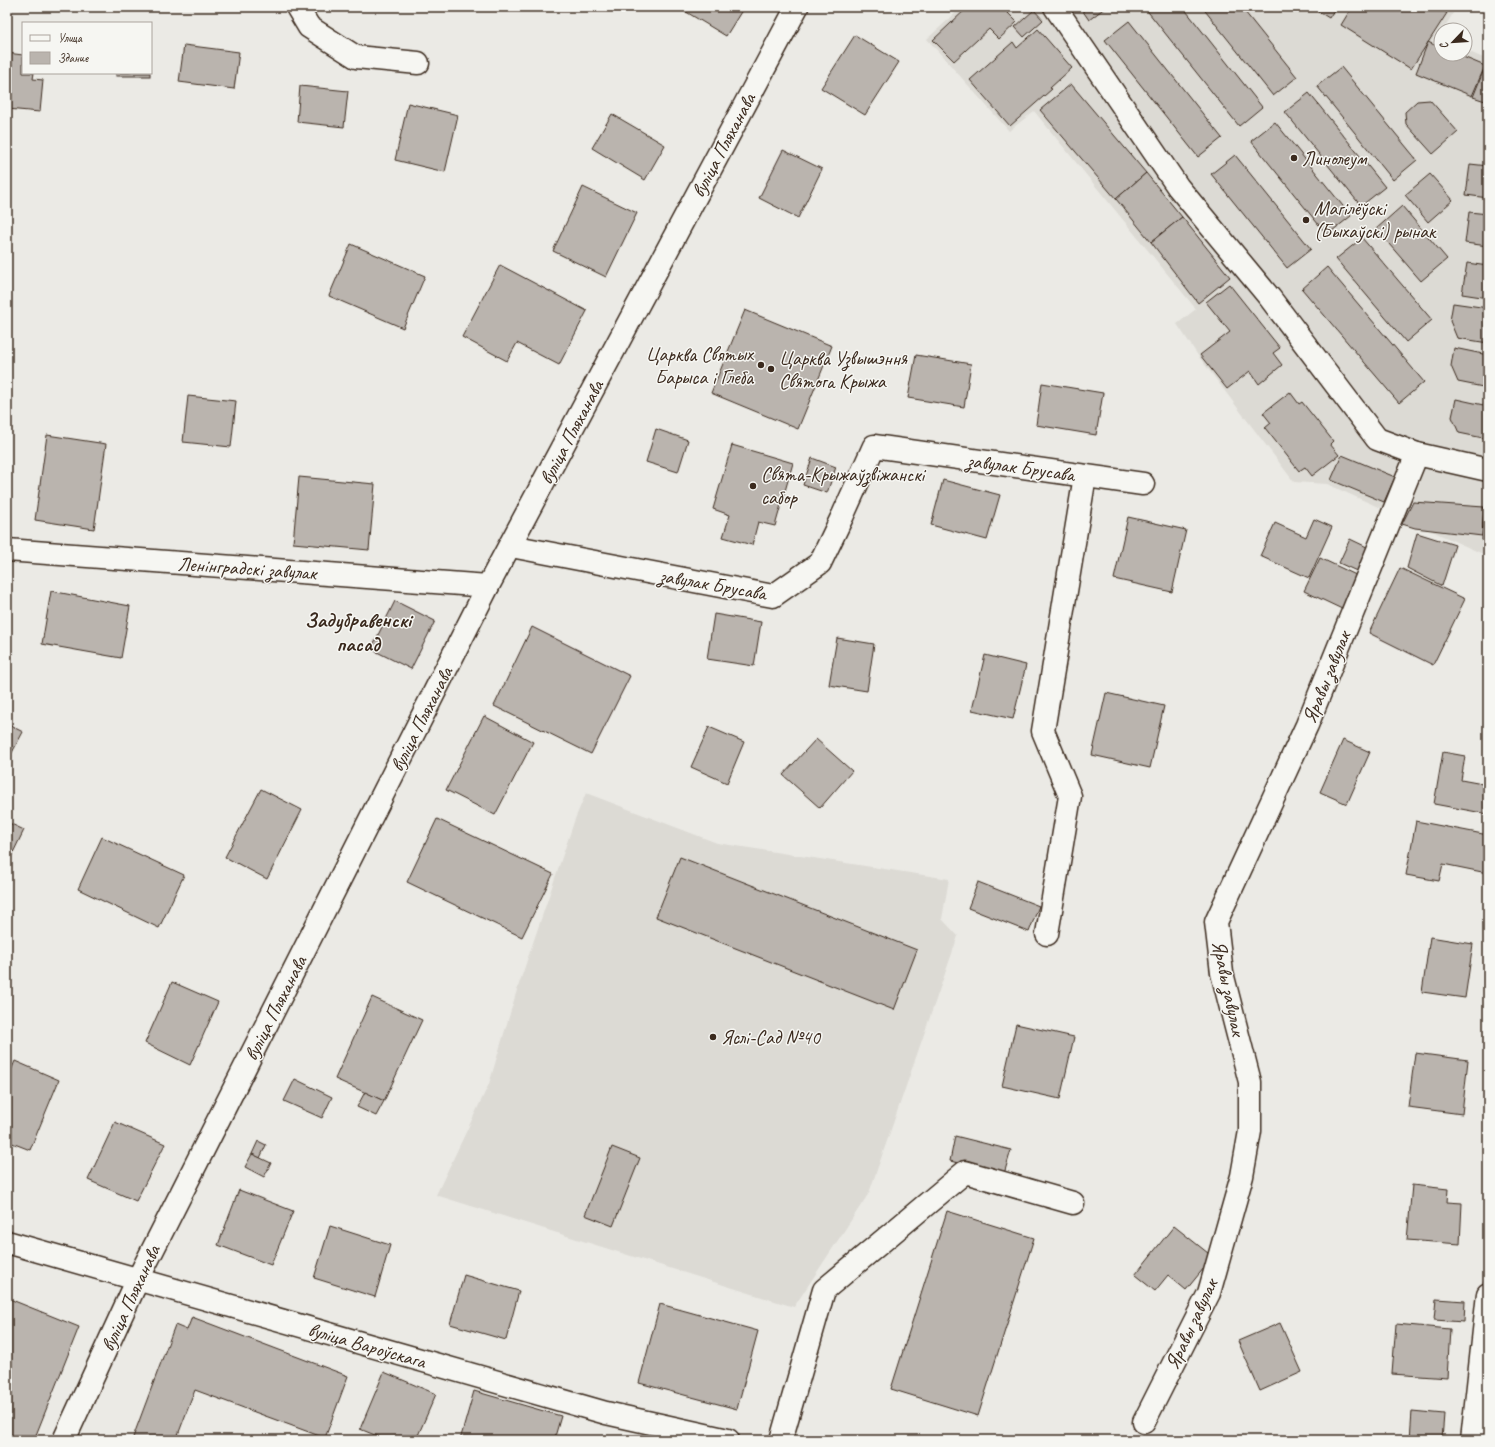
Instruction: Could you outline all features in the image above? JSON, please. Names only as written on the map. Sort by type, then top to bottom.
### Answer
[{"type":"street","points":[[297,7],[309,27],[356,57],[418,63]]},
{"type":"street","name":"вуліца Пляханава","points":[[64,1440],[138,1279],[488,586],[511,546],[797,7]]},
{"type":"street","points":[[1055,7],[1178,187],[1270,298],[1377,439],[1417,454],[1488,470]]},
{"type":"street","name":"завулак Брусава","points":[[511,546],[773,596],[820,563],[844,515],[874,446],[1143,484]]},
{"type":"street","name":"Яравы завулак","points":[[1144,1422],[1209,1293],[1242,1176],[1250,1131],[1250,1082],[1222,972],[1216,922],[1307,725],[1417,454]]},
{"type":"street","points":[[1048,934],[1070,796],[1043,731],[1086,476]]},
{"type":"street","name":"Ленінградскі завулак","points":[[7,550],[488,586]]},
{"type":"street","points":[[781,1440],[824,1290],[965,1172],[1073,1203]]},
{"type":"street","name":"вуліца Вароўскага","points":[[7,1242],[606,1413],[728,1440]]},
{"type":"street","points":[[1472,1440],[1488,1294]]},
{"type":"shaded area","name":"Магілёўскі (Быхаўскі) рынак","points":[[962,7],[1443,7],[1453,13],[1448,22],[1433,22],[1433,62],[1473,62],[1473,53],[1488,60],[1488,555],[1327,484],[1294,482],[1199,357],[1177,324],[1196,309],[1034,111],[1009,131],[927,39]]},
{"type":"shaded area","name":"Яслі-Сад №40","points":[[586,793],[717,843],[949,879],[942,919],[958,936],[869,1193],[794,1307],[436,1195],[489,1084],[517,990],[575,819]]},
{"type":"building","points":[[678,7],[744,7],[726,36]]},
{"type":"building","points":[[968,7],[1009,7],[1006,11],[1017,22],[999,39],[989,29],[954,61],[933,40]]},
{"type":"building","points":[[1080,7],[1106,7],[1089,20]]},
{"type":"building","points":[[1183,7],[1262,107],[1239,126],[1145,8]]},
{"type":"building","points":[[1202,7],[1241,7],[1297,77],[1273,96]]},
{"type":"building","points":[[1311,7],[1336,7],[1329,18]]},
{"type":"building","points":[[1352,7],[1437,7],[1447,13],[1441,22],[1433,22],[1433,35],[1411,69],[1341,25]]},
{"type":"building","points":[[1034,10],[1043,20],[1024,37],[1015,27]]},
{"type":"building","points":[[1129,21],[1222,138],[1198,157],[1105,40]]},
{"type":"building","points":[[1038,29],[1072,68],[1050,88],[1052,89],[1010,126],[970,80],[1013,42],[1017,48]]},
{"type":"building","points":[[855,35],[899,62],[865,115],[821,88]]},
{"type":"building","points":[[1428,42],[1433,44],[1433,62],[1473,61],[1485,66],[1472,96],[1416,73]]},
{"type":"building","points":[[184,45],[239,52],[234,89],[179,82]]},
{"type":"building","points":[[7,53],[22,55],[22,74],[34,74],[33,79],[43,80],[40,112],[7,109]]},
{"type":"building","points":[[1341,67],[1417,160],[1393,180],[1317,86]]},
{"type":"building","points":[[1483,72],[1488,74],[1488,102],[1473,97]]},
{"type":"building","points":[[116,74],[150,74],[150,76],[116,76]]},
{"type":"building","points":[[1071,84],[1146,173],[1116,199],[1040,110]]},
{"type":"building","points":[[300,86],[348,91],[344,127],[297,122]]},
{"type":"building","points":[[1309,93],[1385,187],[1361,206],[1285,112]]},
{"type":"building","points":[[1430,100],[1458,132],[1433,154],[1406,124],[1405,112],[1417,101]]},
{"type":"building","points":[[408,103],[458,115],[445,172],[395,160]]},
{"type":"building","points":[[612,114],[665,145],[645,180],[592,148]]},
{"type":"building","points":[[1275,122],[1351,216],[1327,235],[1251,141]]},
{"type":"building","points":[[783,150],[822,169],[798,218],[759,198]]},
{"type":"building","points":[[1235,155],[1311,249],[1287,268],[1211,174]]},
{"type":"building","points":[[1470,164],[1488,166],[1488,198],[1466,195]]},
{"type":"building","points":[[1146,173],[1182,217],[1151,242],[1116,199]]},
{"type":"building","points":[[1430,174],[1453,200],[1428,222],[1405,195]]},
{"type":"building","points":[[583,187],[637,213],[606,277],[553,251]]},
{"type":"building","points":[[1402,206],[1447,259],[1421,281],[1376,229]]},
{"type":"building","points":[[1469,212],[1488,214],[1488,246],[1465,243]]},
{"type":"building","points":[[1182,217],[1230,277],[1198,303],[1151,242]]},
{"type":"building","points":[[1362,238],[1432,320],[1406,342],[1336,259]]},
{"type":"building","points":[[351,244],[425,276],[403,328],[329,296]]},
{"type":"building","points":[[1467,263],[1488,266],[1488,298],[1462,294]]},
{"type":"building","points":[[500,265],[587,311],[559,365],[517,343],[507,361],[462,337]]},
{"type":"building","points":[[1327,267],[1424,382],[1399,403],[1302,289]]},
{"type":"building","points":[[1229,284],[1280,348],[1273,353],[1282,365],[1259,384],[1250,371],[1227,389],[1200,355],[1230,332],[1206,302]]},
{"type":"building","points":[[1453,303],[1488,308],[1488,343],[1457,338],[1450,321]]},
{"type":"building","name":"Царква Узвышэння Святога Крыжа","points":[[745,310],[832,346],[798,429],[711,393]]},
{"type":"building","points":[[1454,348],[1488,355],[1488,388],[1458,382],[1451,366]]},
{"type":"building","points":[[916,355],[971,364],[964,407],[908,398]]},
{"type":"building","points":[[1042,383],[1103,393],[1096,435],[1036,425]]},
{"type":"building","points":[[1290,392],[1299,404],[1302,402],[1333,441],[1330,444],[1339,455],[1312,476],[1305,467],[1299,471],[1265,428],[1271,423],[1263,413]]},
{"type":"building","points":[[188,396],[236,401],[231,447],[183,442]]},
{"type":"building","points":[[1456,399],[1488,406],[1488,439],[1459,433],[1452,417]]},
{"type":"building","points":[[656,429],[688,440],[678,472],[646,462]]},
{"type":"building","points":[[47,435],[106,444],[94,529],[35,520]]},
{"type":"building","name":"Свята-Крыжаўзвіжанскі сабор","points":[[732,445],[793,463],[775,526],[758,522],[752,545],[723,537],[730,515],[713,509]]},
{"type":"building","points":[[1342,455],[1395,477],[1384,502],[1331,480]]},
{"type":"building","points":[[812,458],[836,467],[827,493],[803,485]]},
{"type":"building","points":[[299,477],[375,484],[369,550],[293,543]]},
{"type":"building","points":[[943,480],[1000,495],[987,540],[931,525]]},
{"type":"building","points":[[1413,502],[1484,507],[1482,536],[1415,528],[1402,524]]},
{"type":"building","points":[[1484,507],[1488,507],[1488,540],[1482,540]]},
{"type":"building","points":[[1128,517],[1186,530],[1172,592],[1114,579]]},
{"type":"building","points":[[1314,519],[1332,527],[1309,578],[1260,556],[1275,523],[1306,537]]},
{"type":"building","points":[[1417,533],[1455,545],[1442,586],[1407,568]]},
{"type":"building","points":[[1350,539],[1371,549],[1361,573],[1339,563]]},
{"type":"building","points":[[1320,558],[1358,576],[1342,609],[1304,591]]},
{"type":"building","points":[[1400,568],[1465,599],[1433,665],[1369,633]]},
{"type":"building","points":[[51,591],[130,606],[121,658],[42,644]]},
{"type":"building","points":[[395,601],[435,621],[411,669],[371,649]]},
{"type":"building","points":[[714,614],[761,622],[754,666],[707,659]]},
{"type":"building","points":[[532,627],[630,676],[591,754],[494,706]]},
{"type":"building","points":[[837,638],[874,644],[867,691],[829,685]]},
{"type":"building","points":[[985,655],[1026,665],[1013,719],[972,710]]},
{"type":"building","points":[[1106,693],[1164,706],[1150,768],[1092,755]]},
{"type":"building","points":[[484,716],[533,742],[495,815],[446,790]]},
{"type":"building","points":[[7,724],[23,732],[7,762]]},
{"type":"building","points":[[709,727],[744,742],[727,783],[691,767]]},
{"type":"building","points":[[816,739],[852,771],[820,808],[783,775]]},
{"type":"building","points":[[1343,740],[1370,752],[1347,804],[1320,792]]},
{"type":"building","points":[[1443,752],[1465,756],[1461,780],[1488,785],[1488,814],[1434,804]]},
{"type":"building","points":[[261,789],[302,810],[267,879],[225,857]]},
{"type":"building","points":[[437,819],[553,874],[522,937],[407,882]]},
{"type":"building","points":[[1416,821],[1488,835],[1487,873],[1443,864],[1439,881],[1406,875]]},
{"type":"building","points":[[7,822],[24,830],[7,865]]},
{"type":"building","points":[[102,837],[184,875],[159,928],[78,889]]},
{"type":"building","points":[[680,857],[917,950],[894,1010],[656,917]]},
{"type":"building","points":[[978,882],[1039,906],[1029,932],[968,908]]},
{"type":"building","points":[[1430,937],[1473,944],[1465,998],[1422,992]]},
{"type":"building","points":[[172,982],[218,1002],[190,1065],[145,1043]]},
{"type":"building","points":[[372,997],[422,1020],[384,1101],[335,1079]]},
{"type":"building","points":[[1016,1024],[1074,1037],[1060,1099],[1002,1086]]},
{"type":"building","points":[[1415,1053],[1468,1060],[1462,1114],[1408,1107]]},
{"type":"building","points":[[15,1061],[59,1080],[30,1150],[7,1141],[7,1080]]},
{"type":"building","points":[[295,1079],[332,1097],[322,1118],[284,1101]]},
{"type":"building","points":[[365,1092],[384,1101],[376,1116],[357,1107]]},
{"type":"building","points":[[115,1122],[165,1144],[136,1201],[88,1180]]},
{"type":"building","points":[[955,1136],[1011,1150],[1004,1174],[950,1161]]},
{"type":"building","points":[[258,1141],[266,1145],[260,1158],[252,1154]]},
{"type":"building","points":[[612,1147],[640,1158],[613,1226],[585,1215]]},
{"type":"building","points":[[252,1154],[271,1163],[264,1177],[245,1167]]},
{"type":"building","points":[[1412,1185],[1448,1189],[1447,1202],[1462,1203],[1460,1244],[1407,1240]]},
{"type":"building","points":[[239,1190],[293,1211],[271,1265],[218,1245]]},
{"type":"building","points":[[947,1211],[1034,1238],[978,1416],[891,1389]]},
{"type":"building","points":[[330,1226],[390,1245],[375,1297],[314,1278]]},
{"type":"building","points":[[1174,1226],[1213,1257],[1186,1290],[1168,1275],[1155,1291],[1135,1275]]},
{"type":"building","points":[[464,1275],[519,1291],[506,1340],[450,1324]]},
{"type":"building","points":[[7,1298],[79,1327],[34,1440],[16,1440],[7,1437]]},
{"type":"building","points":[[1436,1299],[1465,1301],[1464,1322],[1434,1320]]},
{"type":"building","points":[[660,1304],[758,1331],[737,1409],[639,1383]]},
{"type":"building","points":[[192,1317],[348,1376],[325,1438],[195,1390],[176,1440],[132,1440],[175,1325],[187,1330]]},
{"type":"building","points":[[1280,1323],[1302,1372],[1260,1391],[1238,1341]]},
{"type":"building","points":[[1396,1324],[1450,1329],[1447,1378],[1392,1374]]},
{"type":"building","points":[[384,1372],[436,1394],[416,1440],[387,1440],[360,1429]]},
{"type":"building","points":[[474,1391],[561,1416],[554,1440],[460,1440]]},
{"type":"building","points":[[1412,1411],[1444,1414],[1442,1440],[1410,1440]]},
{"type":"place","name":"Линолеум","points":[[1294,158]]},
{"type":"place","name":"Магілёўскі (Быхаўскі) рынак","points":[[1306,220]]},
{"type":"place","name":"Царква Святых Барыса і Глеба","points":[[761,365]]},
{"type":"place","name":"Царква Узвышэння Святога Крыжа","points":[[771,369]]},
{"type":"place","name":"Свята-Крыжаўзвіжанскі сабор","points":[[753,486]]},
{"type":"place","name":"Яслі-Сад №40","points":[[713,1037]]},
{"type":"district","name":"Задубравенскі пасад","points":[[358,632]]}]
